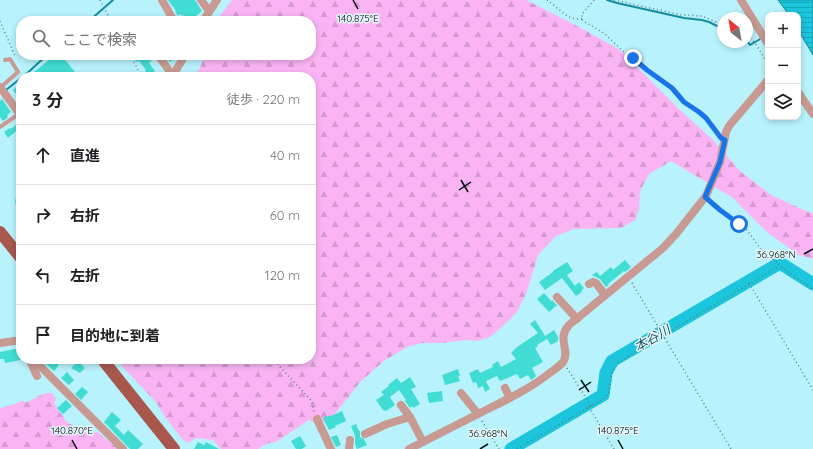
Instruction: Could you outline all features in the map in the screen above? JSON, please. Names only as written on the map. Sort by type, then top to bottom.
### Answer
[{"type":"main road","points":[[0,232],[16,252]]},
{"type":"main road","points":[[106,364],[174,449]]},
{"type":"street","points":[[162,0],[171,16]]},
{"type":"street","points":[[201,0],[209,11]]},
{"type":"street","points":[[206,16],[217,0]]},
{"type":"street","points":[[741,0],[765,39]]},
{"type":"street","points":[[162,60],[170,72]]},
{"type":"street","points":[[175,72],[182,60]]},
{"type":"street","points":[[409,449],[534,385],[563,362],[566,356],[563,339],[565,329],[670,241],[705,197],[720,162],[726,132],[729,126],[765,84]]},
{"type":"street","points":[[0,87],[16,109]]},
{"type":"street","points":[[801,96],[813,114]]},
{"type":"street","points":[[589,284],[593,282],[596,283],[605,295]]},
{"type":"street","points":[[557,297],[576,319]]},
{"type":"street","points":[[0,343],[16,341]]},
{"type":"street","points":[[31,364],[37,376]]},
{"type":"street","points":[[38,364],[123,449]]},
{"type":"street","points":[[505,388],[510,398]]},
{"type":"street","points":[[460,393],[478,414]]},
{"type":"street","points":[[400,405],[410,417],[423,442]]},
{"type":"street","points":[[364,434],[387,424],[410,417]]},
{"type":"street","points":[[317,419],[331,449]]},
{"type":"street","points":[[349,449],[350,440]]},
{"type":"lane","points":[[5,60],[10,59],[18,72]]},
{"type":"lane","points":[[0,87],[16,74]]},
{"type":"lane","points":[[0,127],[16,117]]},
{"type":"path","points":[[100,0],[108,16]]},
{"type":"path","points":[[547,0],[570,18],[576,20],[582,19]]},
{"type":"path","points":[[594,0],[582,14],[583,22],[604,33],[623,51],[672,88],[684,102],[703,115],[721,138],[725,140]]},
{"type":"path","points":[[614,0],[682,15],[702,16],[717,22]]},
{"type":"path","points":[[0,21],[15,57]]},
{"type":"path","points":[[753,41],[765,59]]},
{"type":"path","points":[[133,60],[139,72]]},
{"type":"path","points":[[705,197],[747,230],[762,251],[777,262],[779,266],[813,289]]},
{"type":"path","points":[[517,449],[608,395],[612,372],[619,362],[779,266]]},
{"type":"path","points":[[628,277],[731,449]]},
{"type":"path","points":[[749,284],[813,390]]},
{"type":"path","points":[[563,362],[588,401],[614,449]]},
{"type":"path","points":[[278,364],[310,399],[317,419]]},
{"type":"path","points":[[478,414],[499,449]]},
{"type":"green space","points":[[232,0],[526,0],[620,50],[682,112],[713,140],[740,171],[771,195],[813,213],[813,259],[799,255],[768,233],[733,198],[671,161],[649,174],[640,191],[639,209],[635,220],[621,228],[574,229],[556,236],[538,255],[526,294],[517,312],[490,337],[477,341],[465,340],[443,343],[423,343],[407,347],[384,361],[361,381],[329,420],[321,423],[315,423],[309,420],[276,442],[266,444],[258,449],[221,449],[213,440],[196,438],[188,443],[182,439],[165,417],[156,402],[120,364],[316,364],[316,72],[197,72],[201,66],[203,60],[316,60],[316,16],[220,16]]},
{"type":"green space","points":[[48,393],[52,393],[56,399],[54,403],[66,421],[76,428],[88,433],[98,432],[119,449],[0,449],[0,408],[22,401],[27,402]]},
{"type":"water","points":[[778,0],[813,0],[813,55],[801,35],[801,12],[787,12]]},
{"type":"building","points":[[168,0],[195,0],[202,11],[196,16],[182,16],[180,14],[178,16]]},
{"type":"building","points":[[49,60],[65,60],[75,72],[34,72]]},
{"type":"building","points":[[135,60],[152,60],[149,63],[155,71],[146,72],[146,70],[139,61],[136,62]]},
{"type":"building","points":[[2,99],[11,112],[3,121],[0,117],[0,101]]},
{"type":"building","points":[[16,125],[16,131],[8,138],[4,132],[10,128],[11,129]]},
{"type":"building","points":[[625,260],[631,267],[625,272],[624,271],[606,287],[600,279],[592,275],[597,272],[600,276],[611,267],[613,270]]},
{"type":"building","points":[[567,262],[573,271],[567,275],[575,286],[579,282],[584,288],[581,291],[582,292],[576,296],[562,278],[545,290],[539,282]]},
{"type":"building","points":[[544,293],[557,305],[549,312],[537,299]]},
{"type":"building","points":[[535,320],[547,339],[535,348],[543,362],[532,368],[536,376],[531,380],[528,375],[520,379],[517,374],[500,381],[497,376],[486,381],[490,389],[485,392],[483,386],[478,388],[476,382],[473,383],[469,373],[478,369],[480,373],[493,367],[492,365],[498,361],[501,367],[516,359],[511,353],[517,347],[538,333],[530,324]]},
{"type":"building","points":[[554,330],[558,337],[558,341],[551,345],[545,336]]},
{"type":"building","points":[[16,349],[16,361],[5,363],[4,359],[0,359],[0,352]]},
{"type":"building","points":[[46,364],[59,365],[54,371]]},
{"type":"building","points":[[75,364],[81,364],[85,368],[80,373],[71,368]]},
{"type":"building","points":[[458,369],[460,381],[445,385],[442,375]]},
{"type":"building","points":[[67,372],[74,380],[69,385],[61,378]]},
{"type":"building","points":[[410,377],[416,387],[411,389],[420,404],[410,408],[399,390],[390,397],[395,405],[386,411],[383,410],[376,400],[384,395],[381,392],[397,378],[401,383]]},
{"type":"building","points":[[82,387],[88,392],[81,400],[75,394]]},
{"type":"building","points":[[442,391],[443,401],[429,403],[427,393]]},
{"type":"building","points":[[66,400],[72,406],[63,414],[57,408]]},
{"type":"building","points":[[342,411],[346,421],[329,430],[323,418]]},
{"type":"building","points":[[112,412],[121,420],[115,426],[124,435],[128,430],[143,444],[138,449],[130,449],[104,422]]},
{"type":"building","points":[[356,424],[360,431],[360,437],[364,439],[367,445],[357,449],[355,444],[355,436],[351,426]]},
{"type":"building","points":[[337,435],[341,445],[336,447],[331,437]]},
{"type":"building","points":[[300,436],[306,446],[302,449],[296,449],[291,441]]},
{"type":"building","points":[[198,442],[204,445],[206,442],[219,449],[194,449]]},
{"type":"waterway","points":[[95,16],[113,0]]},
{"type":"waterway","points":[[607,0],[684,18],[702,20],[717,26]]},
{"type":"waterway","points":[[753,43],[762,38]]},
{"type":"waterway","points":[[28,72],[42,60]]},
{"type":"waterway","points":[[6,90],[16,82]]},
{"type":"waterway","name":"本谷川","points":[[511,449],[603,395],[606,373],[612,361],[780,263],[813,284]]},
{"type":"route","points":[[633,58],[647,70],[668,84],[684,102],[706,118],[721,138],[725,140],[720,162],[705,197],[739,224]]}]
